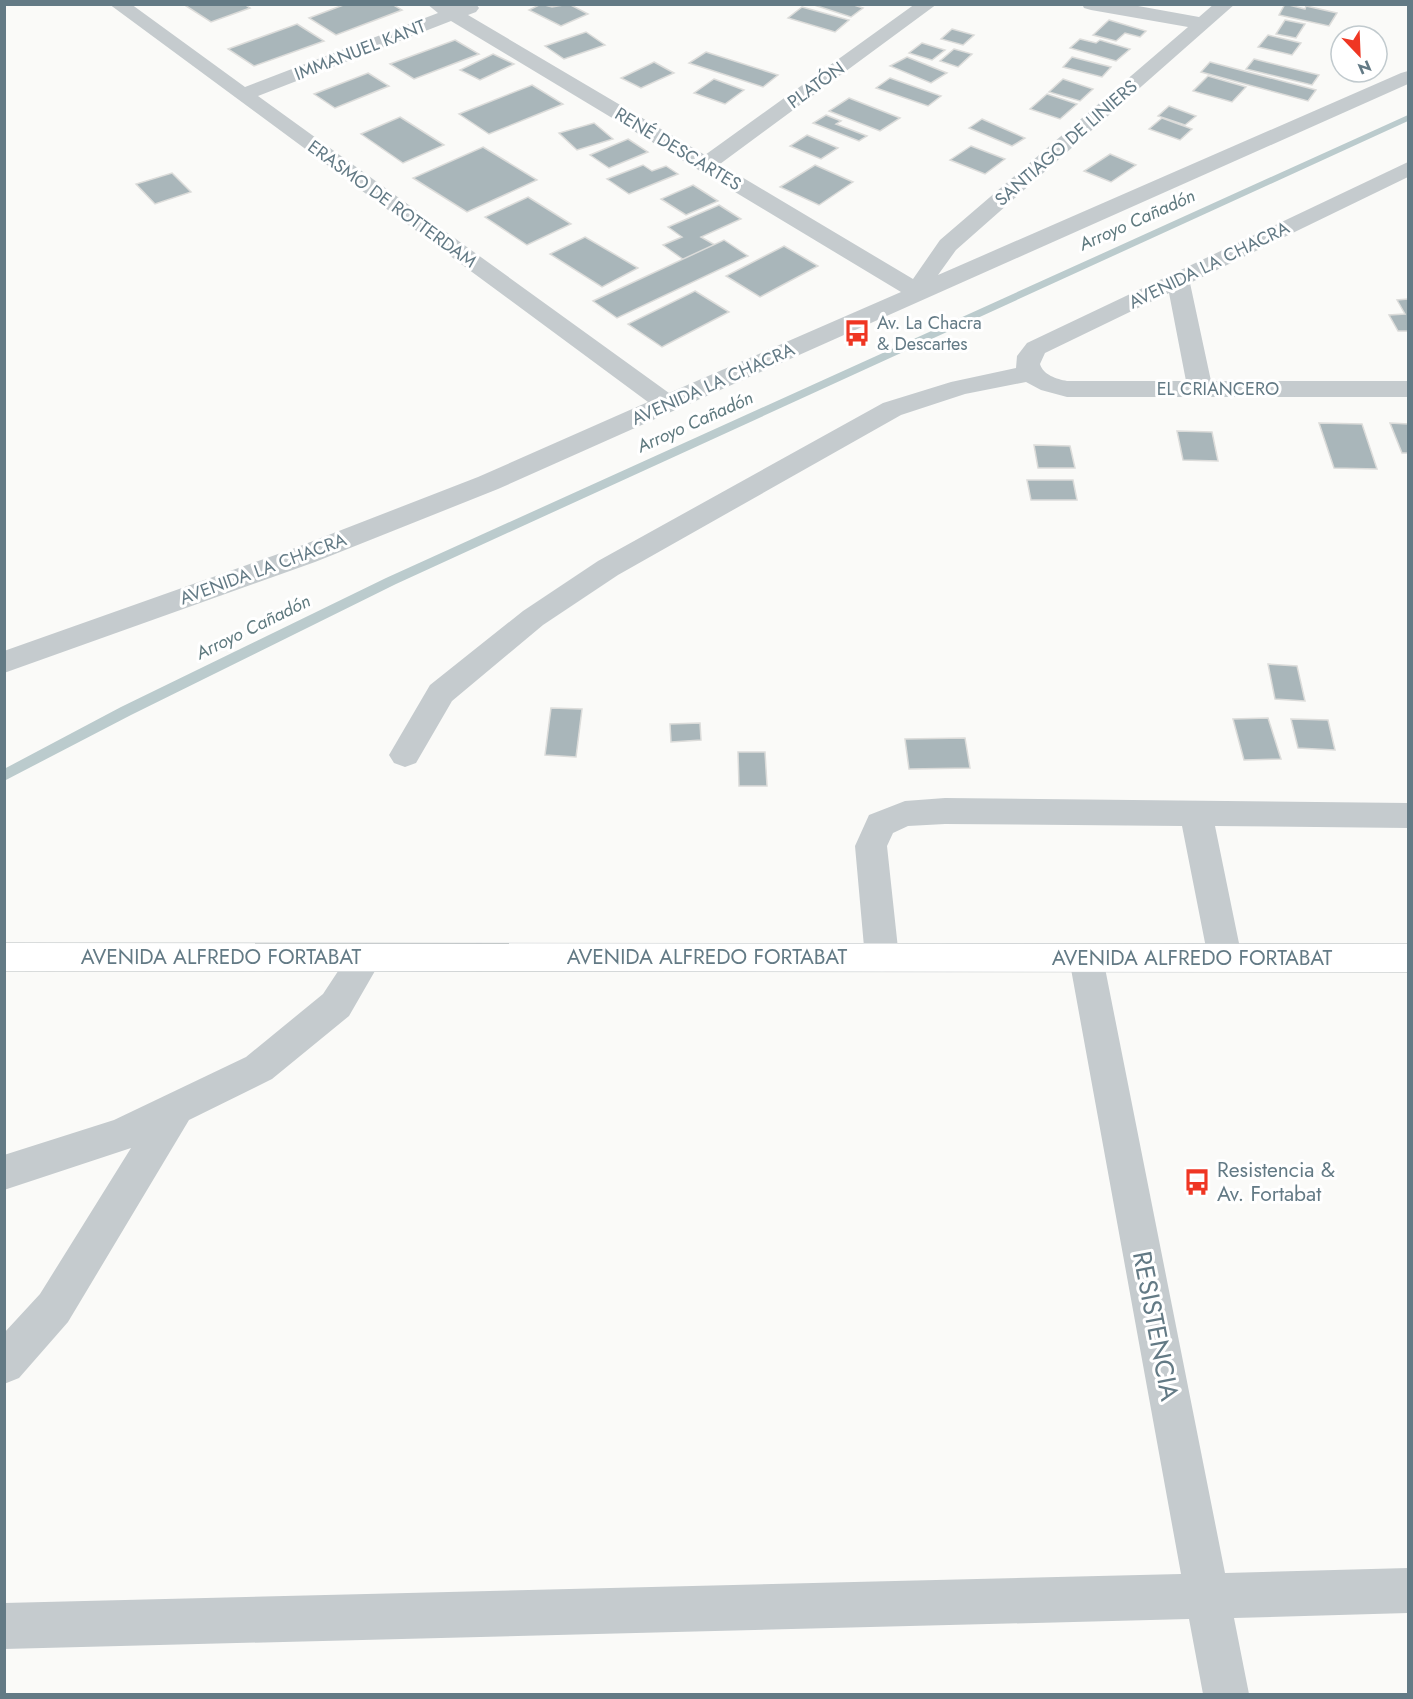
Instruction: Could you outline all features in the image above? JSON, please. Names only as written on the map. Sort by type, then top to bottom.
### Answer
[{"type":"highway","name":"AVENIDA ALFREDO FORTABAT","points":[[4,957],[1408,958]]},
{"type":"street","name":"ERASMO DE ROTTERDAM","points":[[118,4],[667,404]]},
{"type":"street","name":"IMMANUEL KANT","points":[[242,95],[445,9],[479,4]]},
{"type":"street","name":"PLATÓN","points":[[705,165],[928,4]]},
{"type":"street","points":[[1091,4],[1204,24]]},
{"type":"street","name":"SANTIAGO DE LINIERS","points":[[920,293],[927,273],[948,245],[1226,4]]},
{"type":"street","name":"RENÉ DESCARTES","points":[[445,9],[920,293]]},
{"type":"street","name":"AVENIDA LA CHACRA","points":[[4,662],[404,518],[488,483],[1408,76]]},
{"type":"street","name":"AVENIDA LA CHACRA","points":[[1031,373],[1027,364],[1029,355],[1036,348],[1408,169]]},
{"type":"street","points":[[1178,280],[1200,389]]},
{"type":"street","points":[[405,755],[441,693],[533,618],[608,568],[892,409],[960,387],[1031,373]]},
{"type":"street","name":"EL CRIANCERO","points":[[1031,373],[1040,381],[1067,389],[1408,389]]},
{"type":"street","points":[[882,958],[870,846],[881,824],[905,814],[945,811],[1408,816]]},
{"type":"street","points":[[1196,814],[1225,958]]},
{"type":"street","points":[[4,1173],[123,1134],[259,1068],[336,1005],[366,957]]},
{"type":"street","name":"RESISTENCIA","points":[[1086,958],[1226,1695]]},
{"type":"street","points":[[4,1364],[54,1308],[176,1108]]},
{"type":"street","points":[[4,1626],[1408,1591]]},
{"type":"building","points":[[183,4],[244,4],[250,8],[211,22]]},
{"type":"building","points":[[346,4],[392,4],[402,10],[336,35],[309,18]]},
{"type":"building","points":[[541,4],[552,7],[569,4],[588,14],[561,26],[529,10]]},
{"type":"building","points":[[811,4],[851,4],[863,8],[851,17]]},
{"type":"building","points":[[1285,4],[1337,13],[1329,26],[1279,15]]},
{"type":"building","points":[[802,7],[849,20],[835,32],[788,18]]},
{"type":"building","points":[[1109,20],[1146,31],[1140,37],[1125,33],[1116,41],[1093,35]]},
{"type":"building","points":[[1285,20],[1305,24],[1296,38],[1276,34]]},
{"type":"building","points":[[297,24],[324,41],[254,66],[228,49]]},
{"type":"building","points":[[952,29],[974,35],[963,45],[941,39]]},
{"type":"building","points":[[586,32],[605,45],[564,59],[545,46]]},
{"type":"building","points":[[1268,35],[1301,43],[1292,55],[1258,47]]},
{"type":"building","points":[[1080,39],[1096,43],[1100,40],[1130,49],[1116,61],[1070,48]]},
{"type":"building","points":[[455,40],[479,54],[414,79],[390,64]]},
{"type":"building","points":[[922,43],[945,50],[932,60],[909,53]]},
{"type":"building","points":[[954,49],[972,54],[958,67],[940,61]]},
{"type":"building","points":[[706,52],[778,75],[763,87],[689,63]]},
{"type":"building","points":[[493,54],[514,64],[480,80],[460,70]]},
{"type":"building","points":[[907,57],[947,73],[931,83],[890,66]]},
{"type":"building","points":[[1072,57],[1111,67],[1102,77],[1063,67]]},
{"type":"building","points":[[1254,59],[1319,75],[1312,85],[1246,69]]},
{"type":"building","points":[[654,62],[674,73],[641,88],[621,78]]},
{"type":"building","points":[[1210,62],[1316,90],[1308,101],[1201,72]]},
{"type":"building","points":[[368,73],[389,86],[335,108],[314,94]]},
{"type":"building","points":[[1208,76],[1246,87],[1232,102],[1193,91]]},
{"type":"building","points":[[890,78],[941,96],[928,106],[876,88]]},
{"type":"building","points":[[714,79],[744,90],[725,104],[694,93]]},
{"type":"building","points":[[1063,79],[1093,89],[1080,101],[1049,92]]},
{"type":"building","points":[[532,85],[563,104],[489,134],[459,114]]},
{"type":"building","points":[[1047,94],[1077,104],[1060,119],[1030,109]]},
{"type":"building","points":[[849,98],[900,118],[880,131],[829,111]]},
{"type":"building","points":[[1169,106],[1196,116],[1185,125],[1158,116]]},
{"type":"building","points":[[826,115],[841,121],[836,124],[867,136],[859,141],[813,123]]},
{"type":"building","points":[[400,117],[444,145],[403,163],[361,134]]},
{"type":"building","points":[[1162,118],[1192,129],[1180,140],[1149,129]]},
{"type":"building","points":[[982,119],[1025,138],[1012,146],[969,128]]},
{"type":"building","points":[[594,123],[613,139],[577,150],[559,133]]},
{"type":"building","points":[[807,135],[838,148],[821,159],[790,146]]},
{"type":"building","points":[[628,139],[648,152],[609,168],[590,155]]},
{"type":"building","points":[[971,146],[1005,159],[985,174],[950,160]]},
{"type":"building","points":[[483,147],[537,180],[467,212],[413,178]]},
{"type":"building","points":[[1110,154],[1136,165],[1111,182],[1084,171]]},
{"type":"building","points":[[643,165],[652,171],[666,166],[678,174],[629,194],[607,179]]},
{"type":"building","points":[[815,165],[853,182],[819,205],[780,187]]},
{"type":"building","points":[[172,173],[191,192],[155,204],[136,184]]},
{"type":"building","points":[[693,185],[718,201],[686,215],[661,199]]},
{"type":"building","points":[[528,197],[571,224],[527,245],[485,217]]},
{"type":"building","points":[[719,205],[741,219],[701,237],[715,245],[684,260],[663,245],[682,237],[668,227]]},
{"type":"building","points":[[585,237],[638,268],[602,287],[550,254]]},
{"type":"building","points":[[724,240],[748,256],[617,318],[593,301]]},
{"type":"building","points":[[784,246],[818,266],[760,297],[726,276]]},
{"type":"building","points":[[695,291],[729,312],[662,347],[628,324]]},
{"type":"building","points":[[1408,299],[1408,331],[1398,331],[1389,315],[1405,314],[1397,300]]},
{"type":"building","points":[[1319,423],[1362,424],[1377,469],[1334,468]]},
{"type":"building","points":[[1390,423],[1408,424],[1408,453],[1402,453]]},
{"type":"building","points":[[1177,431],[1212,432],[1218,461],[1183,460]]},
{"type":"building","points":[[1034,445],[1070,446],[1075,468],[1038,468]]},
{"type":"building","points":[[1027,480],[1073,480],[1077,500],[1031,500]]},
{"type":"building","points":[[1268,664],[1297,666],[1305,701],[1275,699]]},
{"type":"building","points":[[551,708],[582,709],[576,757],[545,755]]},
{"type":"building","points":[[1268,718],[1281,759],[1244,760],[1233,719]]},
{"type":"building","points":[[1291,719],[1328,720],[1335,750],[1298,748]]},
{"type":"building","points":[[700,723],[701,740],[671,742],[670,724]]},
{"type":"building","points":[[965,738],[970,768],[909,769],[905,739]]},
{"type":"building","points":[[738,752],[765,752],[767,786],[739,786]]},
{"type":"waterway","name":"Arroyo Cañadón","points":[[4,776],[126,711],[391,581],[1408,118]]},
{"type":"place","name":"Av. La Chacra & Descartes","points":[[857,333]]},
{"type":"place","name":"Resistencia & Av. Fortabat","points":[[1197,1182]]}]
